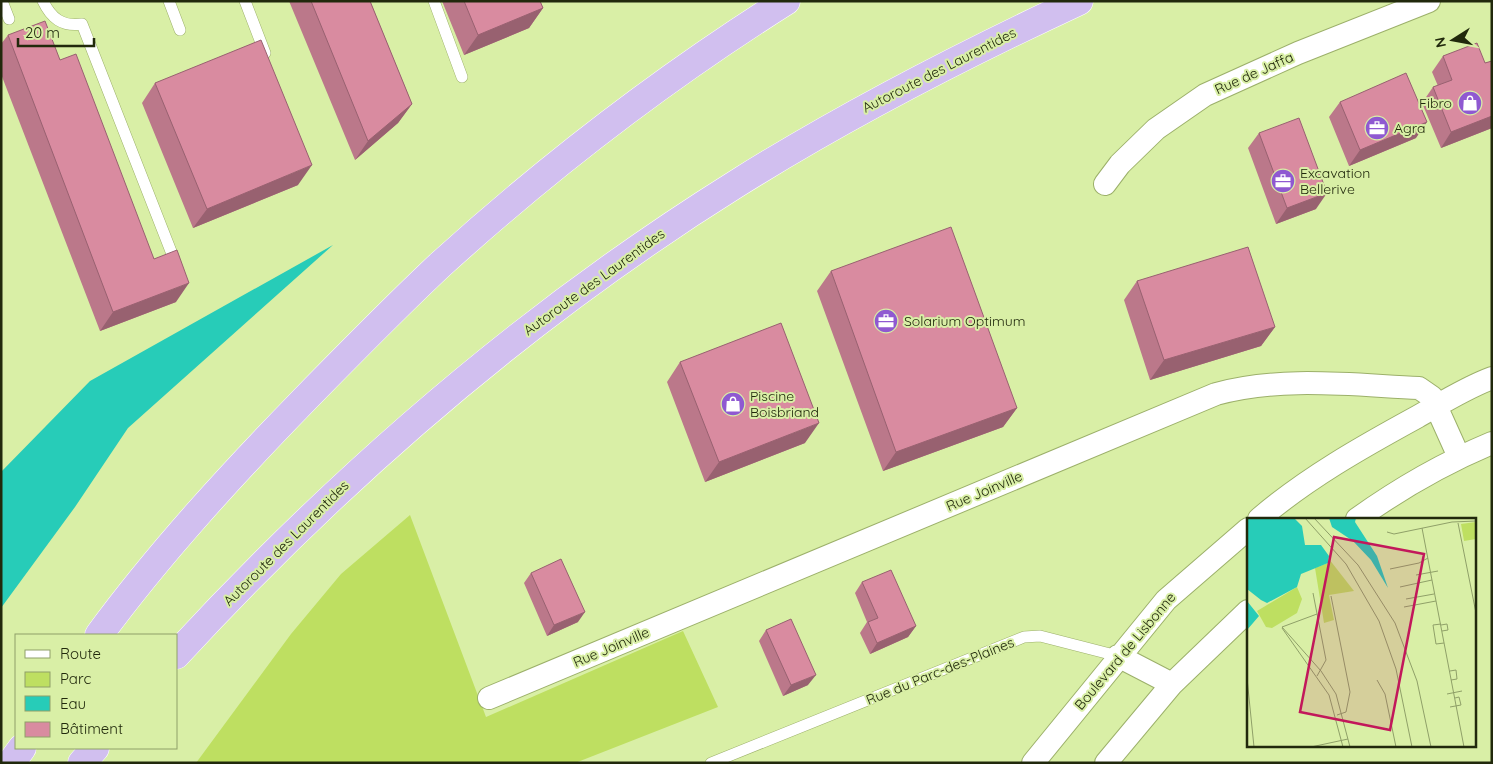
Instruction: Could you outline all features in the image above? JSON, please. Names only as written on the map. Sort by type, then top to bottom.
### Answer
[{"type":"highway","points":[[100,634],[160,558],[218,492],[312,392],[436,269],[514,202],[646,97],[786,1]]},
{"type":"highway","name":"Autoroute des Laurentides","points":[[178,653],[298,528],[393,440],[508,345],[616,264],[738,182],[850,116],[937,69],[1079,1]]},
{"type":"highway","points":[[12,763],[21,749]]},
{"type":"highway","points":[[82,763],[93,749]]},
{"type":"street","name":"Rue de Jaffa","points":[[1105,184],[1120,164],[1150,134],[1174,114],[1205,95],[1298,53],[1429,1]]},
{"type":"street","points":[[1260,518],[1284,497],[1350,454],[1470,386],[1492,378]]},
{"type":"street","name":"Rue Joinville","points":[[489,698],[1216,394],[1247,386],[1294,383],[1418,388],[1432,397],[1459,457]]},
{"type":"street","points":[[1358,518],[1380,503],[1459,457],[1492,442]]},
{"type":"street","name":"Boulevard de Lisbonne","points":[[1033,763],[1118,656],[1166,600],[1247,529]]},
{"type":"street","points":[[1106,763],[1172,684],[1247,612]]},
{"type":"street","name":"Rue du Parc-des-Plaines","points":[[1118,656],[1172,684]]},
{"type":"lane","points":[[2,1],[8,18]]},
{"type":"lane","points":[[43,1],[56,20],[64,24],[82,24],[174,259]]},
{"type":"lane","points":[[169,1],[180,30]]},
{"type":"lane","points":[[245,1],[270,65]]},
{"type":"lane","points":[[434,1],[462,76]]},
{"type":"lane","name":"Rue du Parc-des-Plaines","points":[[710,763],[1024,637],[1040,636],[1118,656]]},
{"type":"green space","points":[[410,515],[486,717],[683,631],[718,707],[575,763],[196,763],[291,634],[341,574]]},
{"type":"water","points":[[333,245],[128,428],[75,507],[1,608],[1,472],[90,381]]},
{"type":"building","points":[[311,1],[370,1],[412,104],[368,141]]},
{"type":"building","points":[[464,1],[540,1],[543,8],[478,35]]},
{"type":"building","points":[[45,21],[60,60],[76,54],[154,259],[177,250],[189,283],[113,312],[8,35]]},
{"type":"building","points":[[261,40],[312,165],[207,209],[155,83]]},
{"type":"building","points":[[1477,43],[1485,63],[1492,61],[1492,116],[1451,132],[1433,87],[1452,80],[1443,56]]},
{"type":"building","points":[[1406,73],[1427,122],[1360,150],[1340,102]]},
{"type":"building","points":[[1299,118],[1327,193],[1287,208],[1259,133]]},
{"type":"building","points":[[951,227],[1017,408],[896,452],[831,271]]},
{"type":"building","points":[[1248,247],[1275,327],[1164,360],[1137,281]]},
{"type":"building","points":[[781,323],[819,423],[719,462],[680,362]]},
{"type":"building","points":[[561,559],[585,612],[554,625],[531,573]]},
{"type":"building","points":[[891,570],[916,626],[877,643],[868,622],[878,618],[862,582]]},
{"type":"building","points":[[791,619],[816,675],[791,685],[766,630]]},
{"type":"place","name":"Fibro","points":[[1470,103]]},
{"type":"place","name":"Agra","points":[[1377,128]]},
{"type":"place","name":"Excavation Bellerive","points":[[1283,181]]},
{"type":"place","name":"Solarium Optimum","points":[[886,321]]},
{"type":"place","name":"Piscine Boisbriand","points":[[733,404]]}]
